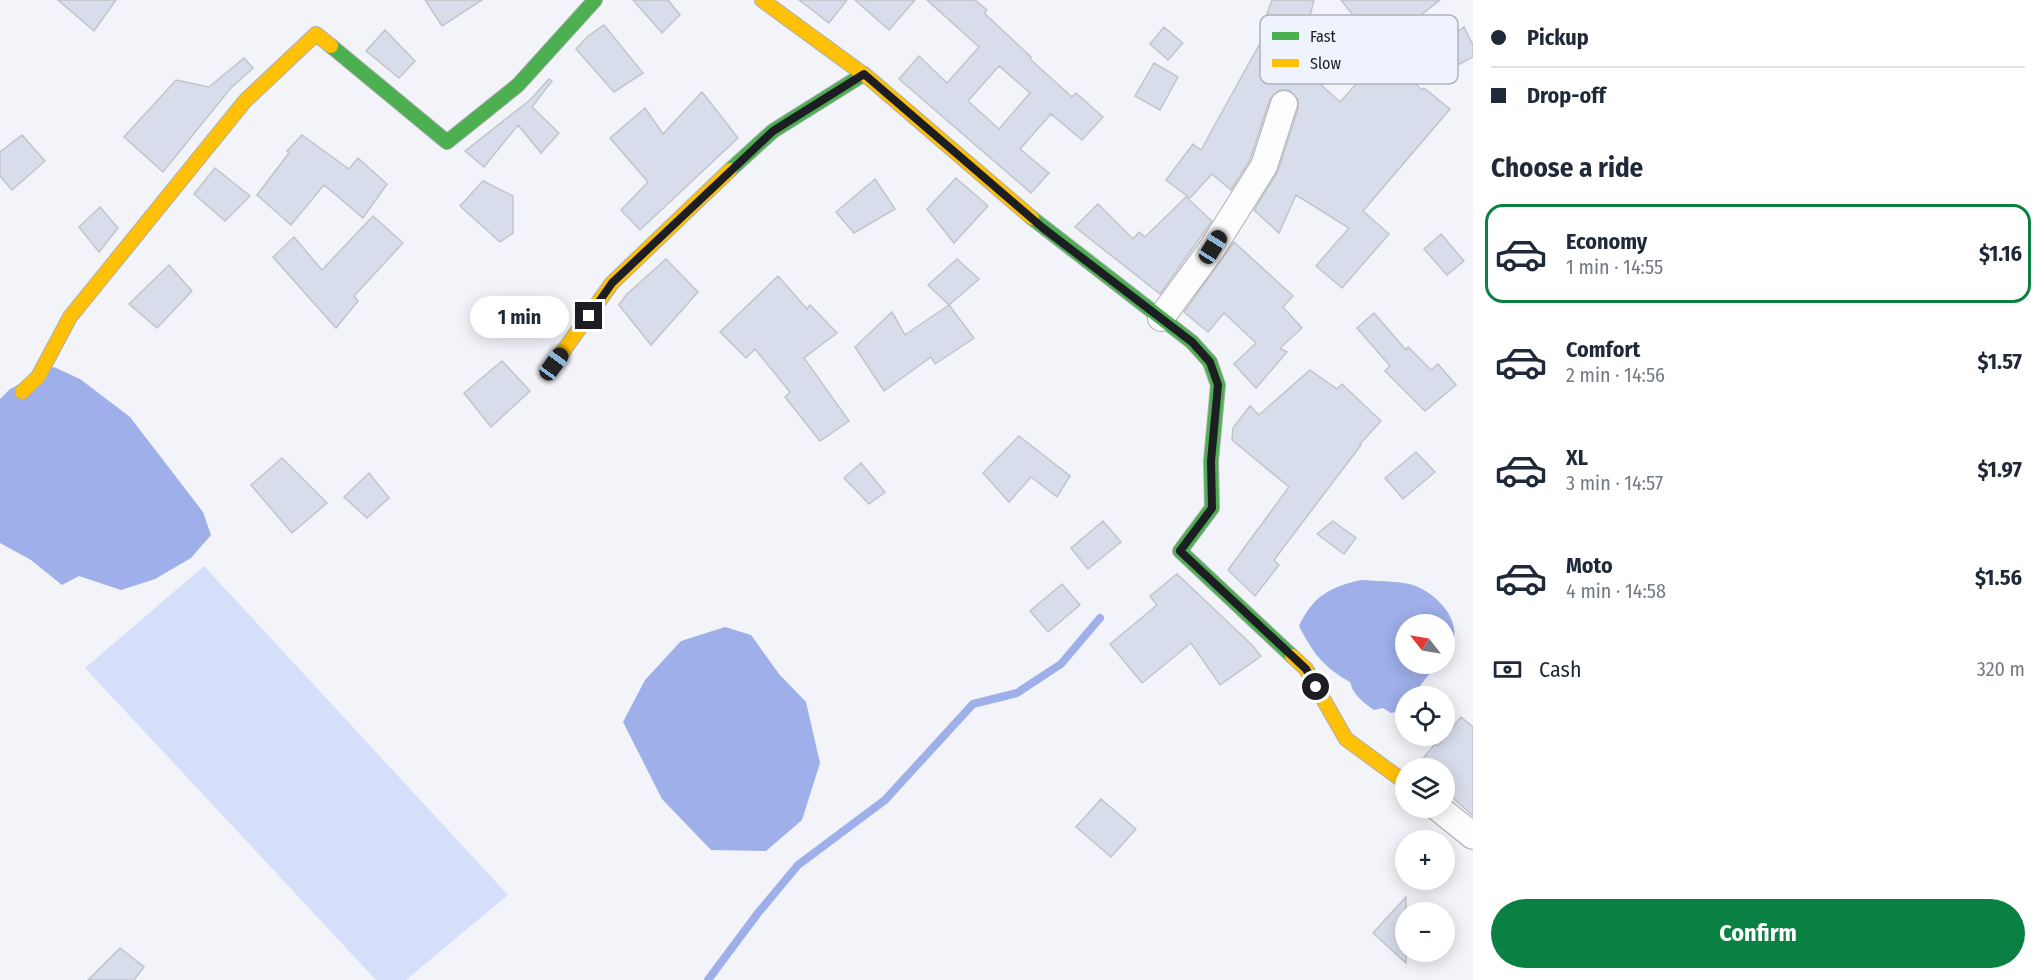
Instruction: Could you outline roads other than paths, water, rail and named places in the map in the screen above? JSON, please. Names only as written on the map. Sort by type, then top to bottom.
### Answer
[{"type":"street","points":[[22,392],[38,377],[70,317],[245,101],[316,34],[447,142],[518,85],[595,0]]},
{"type":"street","points":[[762,0],[864,74],[1043,228],[1192,342],[1210,362],[1218,385],[1211,461],[1212,508],[1180,551],[1306,669],[1346,739],[1395,775]]},
{"type":"street","points":[[554,364],[612,283],[710,189],[773,131],[864,74]]},
{"type":"street","points":[[1161,318],[1213,247],[1264,166],[1284,104]]},
{"type":"street","points":[[1451,818],[1473,836]]},
{"type":"water","points":[[54,367],[80,379],[130,417],[203,512],[211,535],[191,558],[155,579],[121,590],[79,576],[62,585],[31,560],[0,543],[0,399],[10,389]]},
{"type":"water","points":[[1361,580],[1409,584],[1424,590],[1438,600],[1449,614],[1395,614],[1395,674],[1429,674],[1420,686],[1395,686],[1395,712],[1391,713],[1383,708],[1374,710],[1356,695],[1350,682],[1320,659],[1299,626],[1317,600],[1340,586]]},
{"type":"water","points":[[725,627],[751,635],[779,674],[806,702],[820,763],[802,820],[766,851],[711,850],[662,799],[623,722],[645,680],[681,641]]},
{"type":"waterway","points":[[708,980],[758,913],[798,865],[885,800],[973,704],[1017,693],[1061,664],[1100,618]]}]
